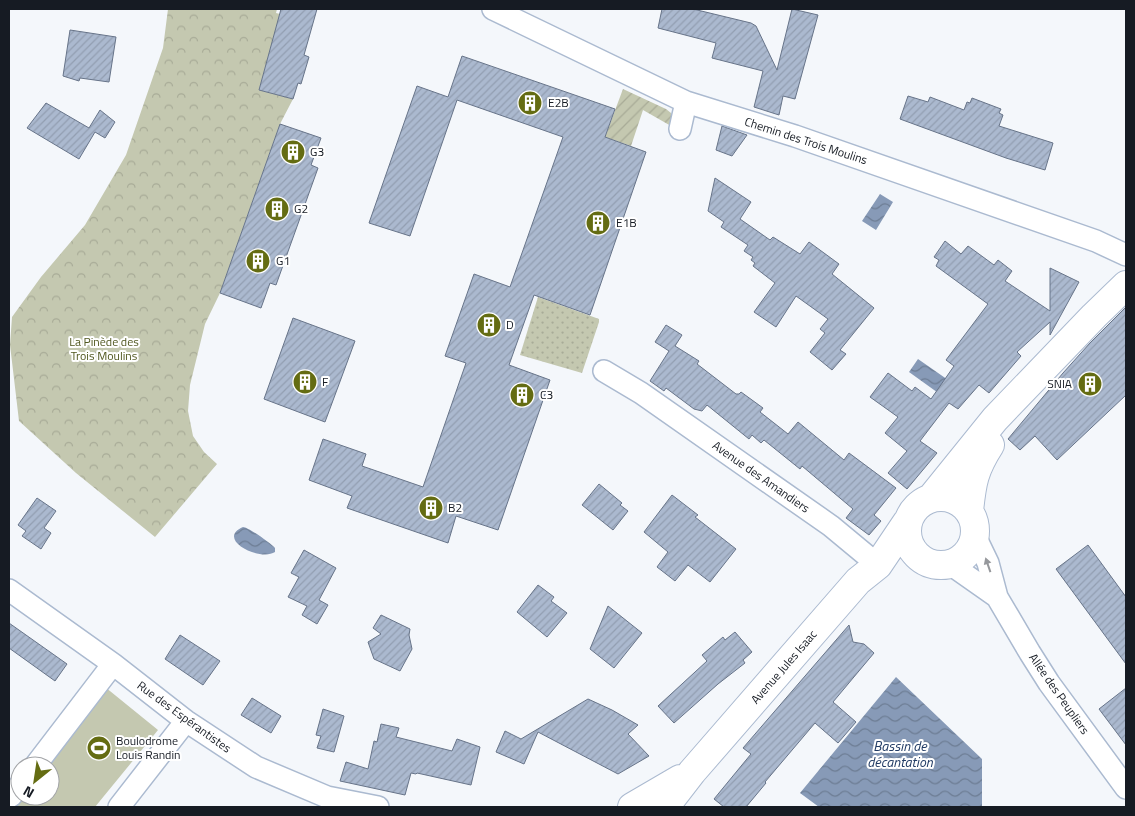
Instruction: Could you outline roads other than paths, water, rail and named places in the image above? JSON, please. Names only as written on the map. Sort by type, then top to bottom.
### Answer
[{"type":"main road","points":[[932,497],[995,419],[1094,316],[1126,286]]},
{"type":"main road","points":[[972,523],[962,504],[953,498],[943,496],[932,497],[921,502],[912,511],[907,522],[906,535],[911,548],[919,558],[929,563],[939,565],[950,564],[962,558],[970,548],[972,523],[972,482],[982,458],[1044,368]]},
{"type":"main road","name":"Avenue Jules Isaac","points":[[665,807],[692,772],[858,581],[878,565],[907,522]]},
{"type":"main road","name":"Avenue Jules Isaac","points":[[878,565],[919,558]]},
{"type":"main road","name":"Avenue Jules Isaac","points":[[632,807],[692,772]]},
{"type":"street","name":"Chemin des Trois Moulins","points":[[493,9],[686,102],[812,142],[1096,241],[1126,255]]},
{"type":"street","points":[[680,129],[686,102]]},
{"type":"street","name":"Avenue des Amandiers","points":[[604,372],[641,392],[831,526],[878,565]]},
{"type":"street","name":"Allée des Peupliers","points":[[972,523],[988,563],[997,597],[1049,683],[1126,788]]},
{"type":"street","name":"Allée des Peupliers","points":[[950,564],[997,597]]},
{"type":"street","name":"Rue des Espérantistes","points":[[9,590],[113,664],[186,721],[256,767],[327,797],[378,807]]},
{"type":"street","points":[[43,756],[113,664]]},
{"type":"street","points":[[119,807],[186,721]]},
{"type":"water","points":[[880,194],[893,202],[876,230],[862,221]]},
{"type":"water","points":[[918,359],[951,382],[941,395],[909,372]]},
{"type":"water","points":[[243,527],[269,543],[275,548],[275,552],[260,554],[243,548],[234,537],[236,532]]},
{"type":"water","name":"Bassin de décantation","points":[[896,677],[982,759],[982,807],[819,807],[800,793]]},
{"type":"place","name":"E2B","points":[[530,103]]},
{"type":"place","name":"G3","points":[[293,152]]},
{"type":"place","name":"G2","points":[[277,209]]},
{"type":"place","name":"E1B","points":[[598,223]]},
{"type":"place","name":"G1","points":[[258,261]]},
{"type":"place","name":"D","points":[[489,325]]},
{"type":"place","name":"F","points":[[305,382]]},
{"type":"place","name":"SNIA","points":[[1090,384]]},
{"type":"place","name":"C3","points":[[522,395]]},
{"type":"place","name":"B2","points":[[431,508]]},
{"type":"place","name":"Boulodrome Louis Randin","points":[[99,748]]},
{"type":"park label","name":"La Pinède des Trois Moulins","points":[[104,349]]}]
